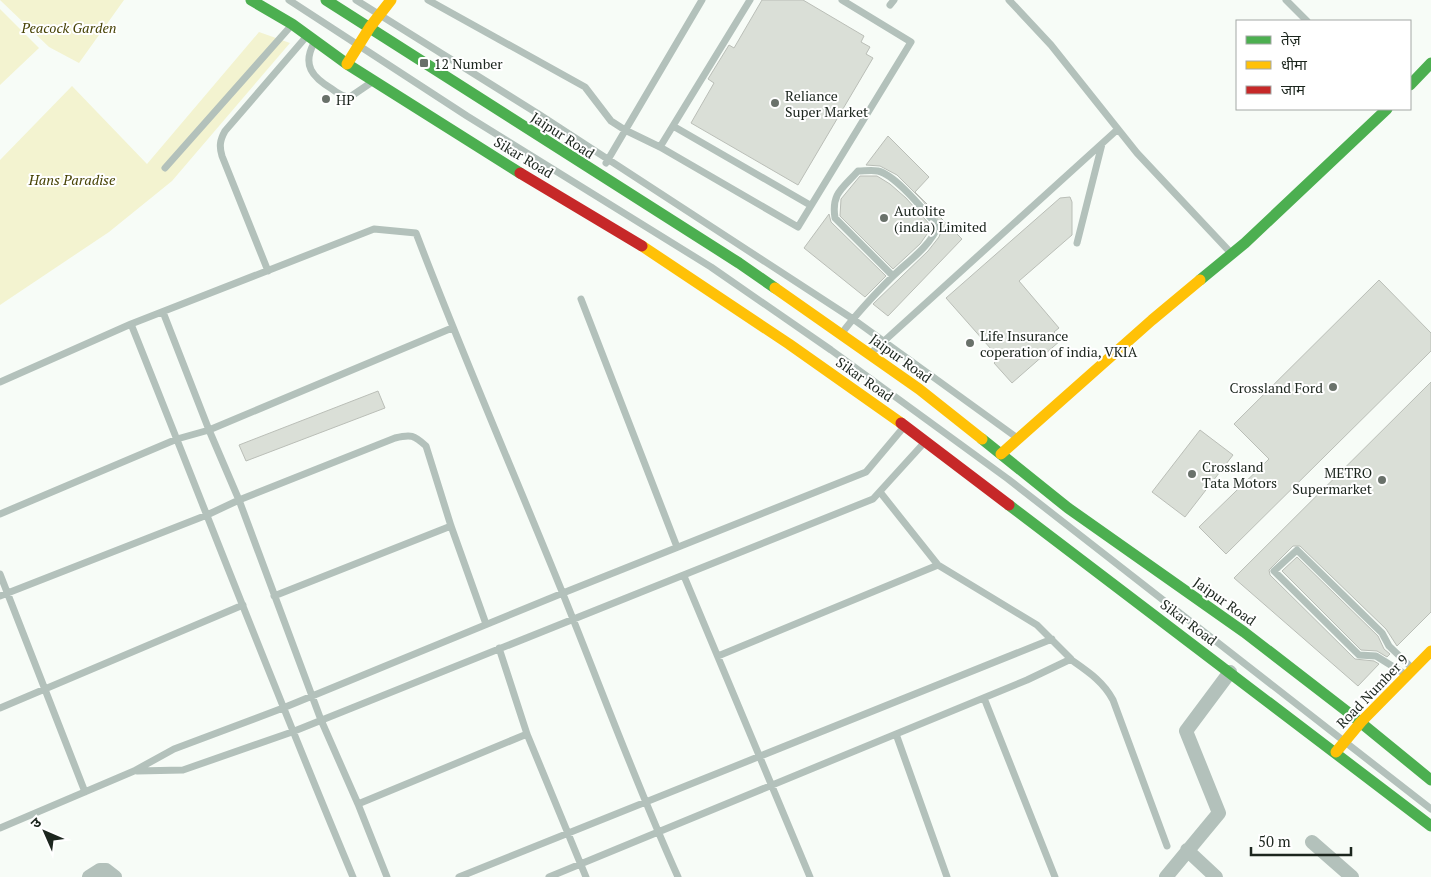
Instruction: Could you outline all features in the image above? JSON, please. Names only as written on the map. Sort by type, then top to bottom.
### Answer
[{"type":"main road","name":"Sikar Road","points":[[251,0],[292,24],[347,64],[476,146],[663,258],[905,426],[1431,826]]},
{"type":"main road","name":"Jaipur Road","points":[[326,0],[599,176],[739,263],[870,354],[919,390],[1068,508],[1244,632],[1361,722],[1431,780]]},
{"type":"main road","points":[[347,64],[370,27],[391,0]]},
{"type":"main road","points":[[1411,84],[1431,62]]},
{"type":"main road","points":[[1001,454],[1152,320],[1232,254],[1385,110]]},
{"type":"main road","name":"Road Number 9","points":[[1336,752],[1361,722],[1431,651]]},
{"type":"street","points":[[1166,877],[1219,813],[1186,731],[1230,672]]},
{"type":"street","points":[[1312,842],[1352,877]]},
{"type":"street","points":[[1187,850],[1216,877]]},
{"type":"street","points":[[89,877],[100,870],[106,870],[115,877]]},
{"type":"lane","points":[[289,0],[467,116],[711,267],[816,340],[1008,479],[1431,808]]},
{"type":"lane","points":[[356,0],[853,319],[1018,439]]},
{"type":"lane","points":[[428,0],[585,87],[610,121],[660,147],[798,227],[911,42],[842,0]]},
{"type":"lane","points":[[599,176],[702,0]]},
{"type":"lane","points":[[660,147],[750,0]]},
{"type":"lane","points":[[1009,0],[1051,45],[1137,153],[1232,254]]},
{"type":"lane","points":[[1288,1],[1306,20]]},
{"type":"lane","points":[[165,168],[292,24]]},
{"type":"lane","points":[[311,38],[308,60],[313,74],[320,82],[337,93],[350,97],[359,93],[374,81]]},
{"type":"lane","points":[[268,271],[222,156],[220,139],[225,130],[311,38]]},
{"type":"lane","points":[[673,126],[810,205]]},
{"type":"lane","points":[[870,354],[1118,129]]},
{"type":"lane","points":[[1077,243],[1102,143]]},
{"type":"lane","points":[[841,334],[893,276],[925,247],[935,235],[938,226],[888,175],[877,171],[858,171],[838,193],[833,206],[835,218],[893,276]]},
{"type":"lane","points":[[0,382],[131,324],[374,229],[416,233],[452,328],[563,593],[658,832],[678,877]]},
{"type":"lane","points":[[581,299],[676,547]]},
{"type":"lane","points":[[163,312],[209,430],[239,500],[321,720],[358,804],[387,877]]},
{"type":"lane","points":[[131,324],[244,605],[292,732],[353,877]]},
{"type":"lane","points":[[0,514],[177,439],[209,430],[452,328]]},
{"type":"lane","points":[[0,828],[134,771],[174,749],[283,708],[676,547],[866,472],[905,426]]},
{"type":"lane","points":[[4,594],[207,515],[239,500],[394,438],[408,435],[417,438],[426,446],[451,526],[486,624]]},
{"type":"lane","points":[[134,771],[183,770],[292,732],[873,499],[925,442]]},
{"type":"lane","points":[[880,492],[938,565],[1037,625],[1070,659],[1106,687],[1113,700],[1167,846]]},
{"type":"lane","points":[[274,596],[451,526]]},
{"type":"lane","points":[[1296,550],[1382,634],[1410,672],[1376,656],[1359,655],[1274,571],[1296,550]]},
{"type":"lane","points":[[718,656],[938,565]]},
{"type":"lane","points":[[0,574],[4,594],[45,689],[85,792]]},
{"type":"lane","points":[[684,576],[810,877]]},
{"type":"lane","points":[[0,708],[244,605]]},
{"type":"lane","points":[[459,877],[1052,639]]},
{"type":"lane","points":[[499,648],[527,734],[586,877]]},
{"type":"lane","points":[[549,877],[984,698],[1070,659]]},
{"type":"lane","points":[[984,698],[1055,877]]},
{"type":"lane","points":[[358,804],[527,734]]},
{"type":"lane","points":[[896,734],[947,877]]},
{"type":"green space","name":"Peacock Garden","points":[[0,0],[124,0],[79,63],[49,47]]},
{"type":"green space","points":[[0,9],[39,48],[0,85]]},
{"type":"green space","name":"Hans Paradise","points":[[259,32],[290,43],[172,181],[109,232],[0,305],[0,160],[72,86],[147,164]]},
{"type":"building","name":"Reliance Super Market","points":[[762,0],[803,0],[864,36],[861,42],[870,47],[866,54],[873,58],[798,185],[691,123],[714,83],[708,79],[729,45],[734,48]]},
{"type":"building","points":[[888,136],[929,177],[915,192],[962,239],[888,316],[873,304],[928,251],[939,237],[943,226],[922,200],[897,175],[880,166],[866,165]]},
{"type":"building","points":[[860,176],[877,176],[890,184],[906,198],[932,227],[920,244],[893,269],[840,216],[841,199]]},
{"type":"building","points":[[1070,197],[1072,202],[1072,235],[1019,281],[1059,328],[1054,332],[1061,340],[1012,383],[994,363],[999,358],[946,298],[1060,198]]},
{"type":"building","points":[[829,214],[831,222],[886,276],[865,297],[804,248]]},
{"type":"building","name":"Crossland Ford","points":[[1379,280],[1431,333],[1431,351],[1226,554],[1199,527],[1269,459],[1234,424]]},
{"type":"building","name":"METRO Supermarket","points":[[1431,382],[1431,612],[1397,646],[1386,629],[1300,546],[1293,546],[1269,570],[1270,575],[1355,659],[1374,661],[1379,664],[1358,686],[1234,578]]},
{"type":"building","points":[[378,391],[385,408],[246,461],[239,445]]},
{"type":"building","name":"Crossland Tata Motors","points":[[1200,430],[1233,455],[1185,517],[1152,492]]},
{"type":"building","points":[[1297,557],[1378,636],[1384,649],[1390,654],[1387,657],[1377,651],[1361,650],[1282,571]]},
{"type":"traffic: fast","points":[[251,0],[292,24],[347,64],[520,173]]},
{"type":"traffic: fast","points":[[326,0],[739,263],[775,288]]},
{"type":"traffic: fast","points":[[1411,84],[1431,63]]},
{"type":"traffic: fast","points":[[1200,280],[1245,243],[1386,110]]},
{"type":"traffic: fast","points":[[982,439],[1068,508],[1244,632],[1349,713],[1431,780]]},
{"type":"traffic: fast","points":[[1009,505],[1431,826]]},
{"type":"traffic: slow","points":[[347,64],[370,27],[391,0]]},
{"type":"traffic: slow","points":[[642,246],[789,344],[901,423]]},
{"type":"traffic: slow","points":[[1001,454],[1200,280]]},
{"type":"traffic: slow","points":[[775,288],[919,389],[982,439]]},
{"type":"traffic: slow","points":[[1336,752],[1361,722],[1431,651]]},
{"type":"traffic: jam","points":[[520,173],[642,246]]},
{"type":"traffic: jam","points":[[901,423],[1009,505]]},
{"type":"place","name":"12 Number","points":[[424,63]]},
{"type":"place","name":"HP","points":[[326,99]]},
{"type":"place","name":"Reliance Super Market","points":[[775,103]]},
{"type":"place","name":"Autolite (india) Limited","points":[[884,218]]},
{"type":"place","name":"Life Insurance coperation of india, VKIA","points":[[970,343]]},
{"type":"place","name":"Crossland Ford","points":[[1333,387]]},
{"type":"place","name":"Crossland Tata Motors","points":[[1192,474]]},
{"type":"place","name":"METRO Supermarket","points":[[1382,480]]}]
